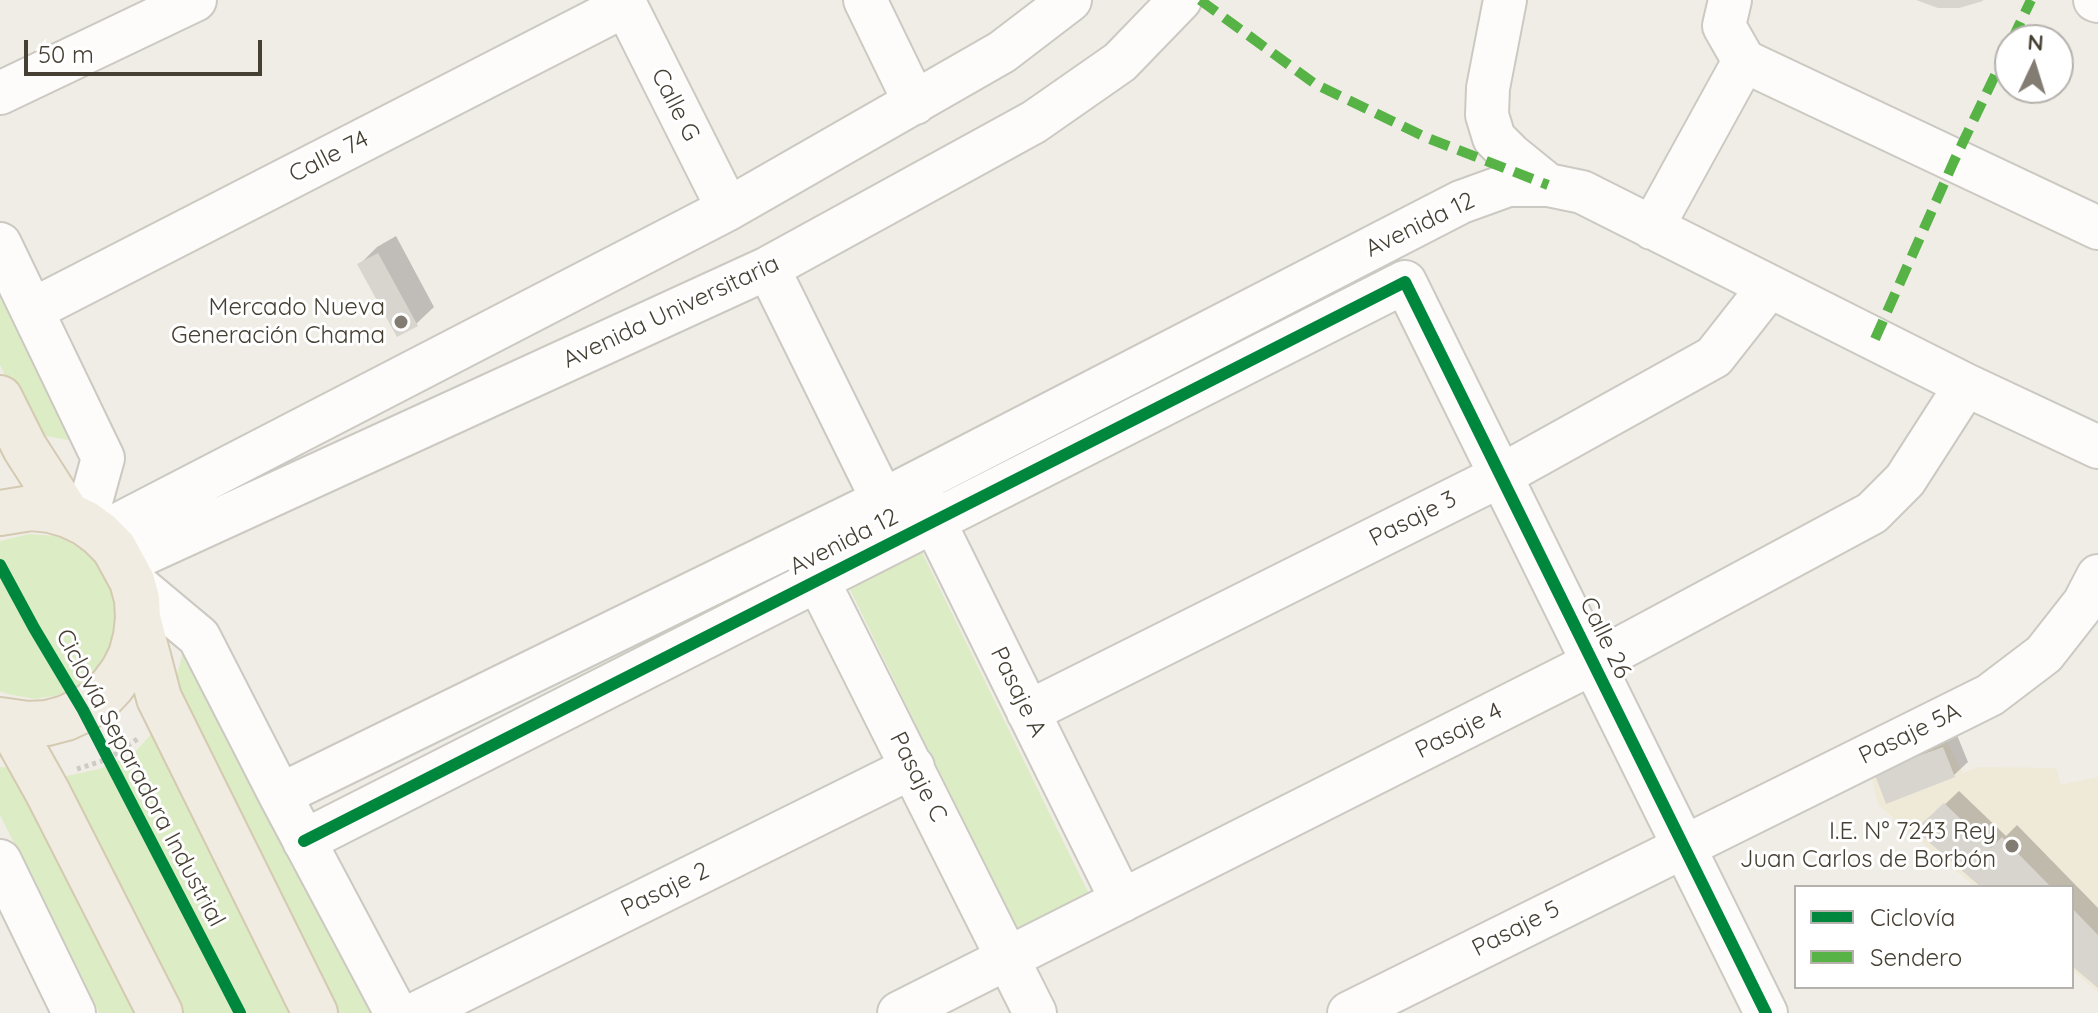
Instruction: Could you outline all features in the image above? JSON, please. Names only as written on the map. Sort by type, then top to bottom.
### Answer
[{"type":"main road","points":[[0,398],[25,448],[108,556],[159,698],[315,1013]]},
{"type":"main road","points":[[0,513],[31,508],[50,510],[108,556],[136,636],[123,671],[99,700],[66,718],[47,723],[5,721]]},
{"type":"main road","points":[[5,721],[42,781],[160,1013]]},
{"type":"street","points":[[0,93],[195,0]]},
{"type":"street","points":[[865,0],[915,103]]},
{"type":"street","points":[[108,556],[915,103],[1002,52],[1070,0]]},
{"type":"street","name":"Avenida Universitaria","points":[[108,556],[768,268],[1034,122],[1120,62],[1180,0]]},
{"type":"street","points":[[1505,0],[1488,88],[1487,115],[1494,138],[1548,185]]},
{"type":"street","points":[[1730,0],[1724,26],[1744,61],[2098,228]]},
{"type":"street","name":"Calle G","points":[[624,3],[728,209]]},
{"type":"street","name":"Calle 74","points":[[32,310],[624,3]]},
{"type":"street","points":[[1652,228],[1744,61]]},
{"type":"street","name":"Avenida 12","points":[[280,795],[899,492],[1461,202],[1508,185],[1548,185],[1582,192],[1966,385],[2098,447]]},
{"type":"street","points":[[0,244],[103,458],[108,556],[199,637],[396,1013]]},
{"type":"street","name":"Pasaje A","points":[[768,268],[918,529],[1028,712],[1122,901]]},
{"type":"street","name":"Avenida 12","points":[[304,841],[1405,282]]},
{"type":"street","name":"Calle 26","points":[[1405,282],[1766,1013]]},
{"type":"street","name":"Pasaje 3","points":[[1028,712],[1500,476],[1714,357],[1769,287]]},
{"type":"street","name":"Pasaje 4","points":[[899,1013],[1593,663],[1872,513],[1905,480],[1966,385]]},
{"type":"street","name":"Pasaje C","points":[[798,542],[1035,1013]]},
{"type":"street","name":"Pasaje 5A","points":[[1683,846],[1990,695],[2044,654],[2084,603],[2098,576]]},
{"type":"street","name":"Pasaje 2","points":[[417,1013],[913,767]]},
{"type":"street","name":"Pasaje 5","points":[[1349,1013],[1683,846]]},
{"type":"street","points":[[0,861],[74,1013]]},
{"type":"path","points":[[42,781],[108,759],[169,718]]},
{"type":"shaded area","name":"I.E. N° 7243 Rey Juan Carlos de Borbón","points":[[1945,738],[1963,773],[1978,767],[2056,768],[2061,785],[2098,777],[2098,992],[2074,972],[2074,885],[1973,885],[1878,805],[1870,770]]},
{"type":"green space","points":[[0,291],[74,441],[34,434],[0,365]]},
{"type":"green space","points":[[29,534],[56,536],[79,547],[99,564],[112,586],[117,612],[115,638],[104,662],[86,681],[64,694],[35,699],[0,691],[0,541]]},
{"type":"green space","points":[[915,538],[1089,894],[1015,929],[842,573]]},
{"type":"green space","points":[[185,645],[377,1013],[329,1013],[171,696]]},
{"type":"green space","points":[[155,730],[296,1013],[180,1013],[62,777],[99,769],[133,754]]},
{"type":"green space","points":[[0,767],[14,768],[151,1013],[99,1013],[0,815]]},
{"type":"building","points":[[1916,0],[1983,1],[1959,8],[1938,8]]},
{"type":"building","points":[[378,253],[418,326],[397,337],[357,264]]},
{"type":"building","points":[[1943,747],[1955,777],[1886,804],[1874,772]]},
{"type":"building","points":[[1944,803],[1991,848],[2002,837],[2049,885],[1979,885],[1915,830]]},
{"type":"building","points":[[2074,910],[2098,935],[2098,988],[2074,968]]},
{"type":"marked path","points":[[1200,0],[1315,84],[1425,137],[1548,185]]},
{"type":"marked path","points":[[2020,24],[2031,0]]},
{"type":"marked path","points":[[1875,339],[1994,77]]},
{"type":"cycle path","points":[[304,841],[1405,282],[1766,1013]]},
{"type":"cycle path","name":"Ciclovía Separadora Industrial","points":[[0,565],[83,710],[240,1013]]},
{"type":"place","name":"Mercado Nueva Generación Chama","points":[[401,322]]},
{"type":"place","name":"I.E. N° 7243 Rey Juan Carlos de Borbón","points":[[2012,846]]}]
